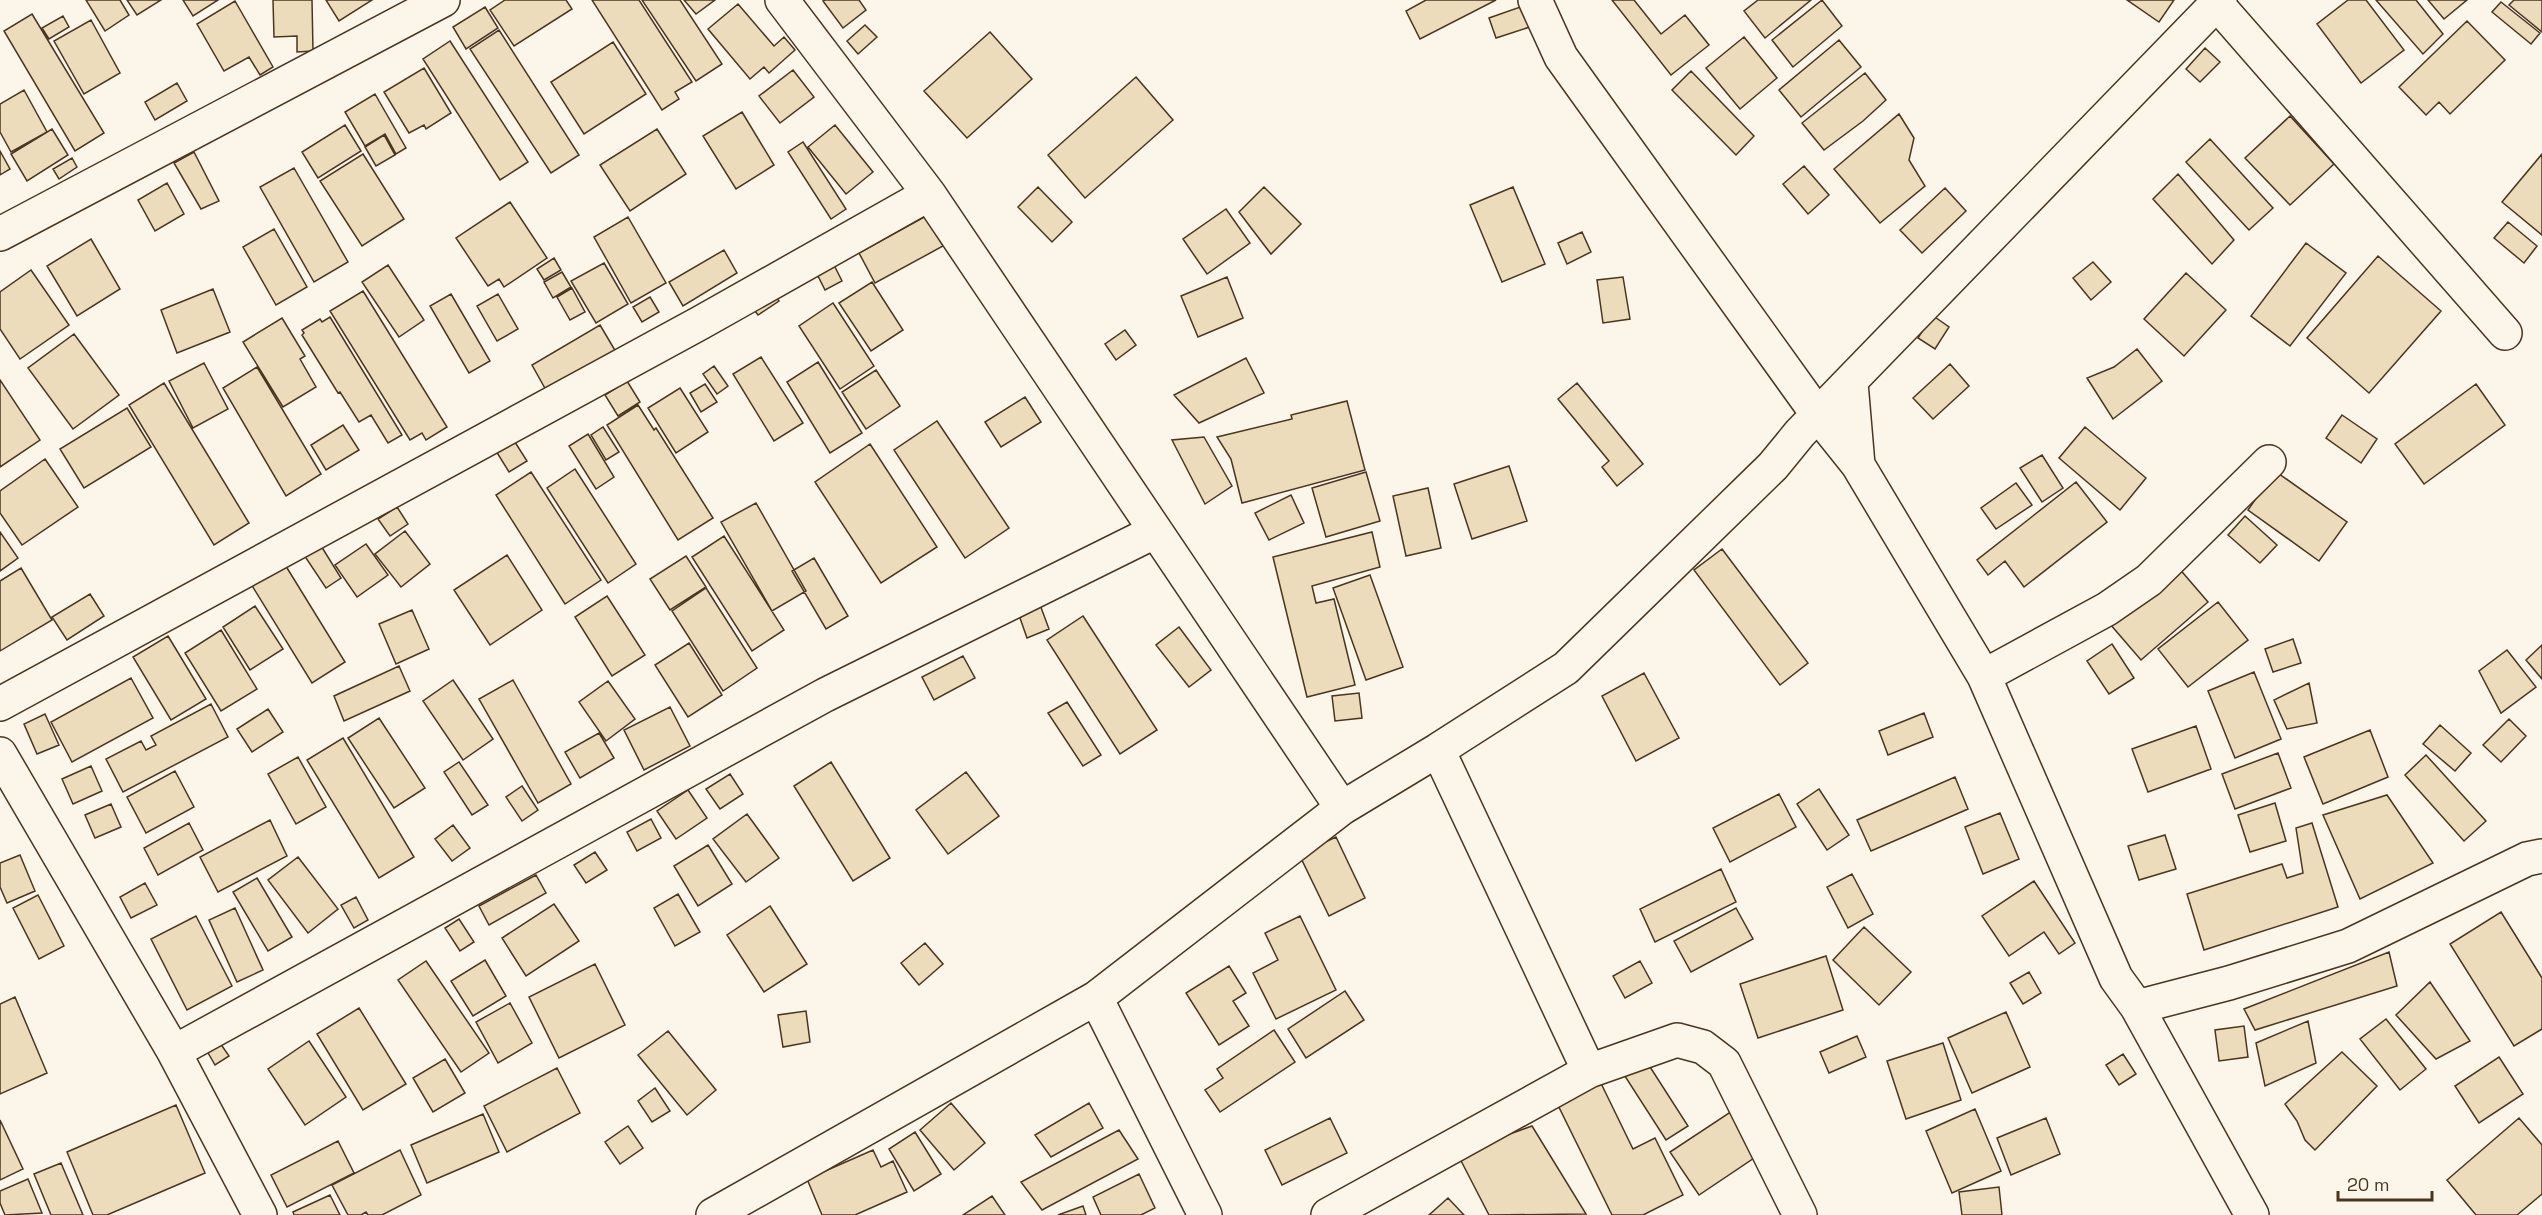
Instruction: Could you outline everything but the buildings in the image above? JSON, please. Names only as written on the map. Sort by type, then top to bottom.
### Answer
[{"type":"street","points":[[0,234],[443,0]]},
{"type":"street","points":[[782,0],[929,194],[1154,532],[1342,808]]},
{"type":"street","points":[[1535,0],[1561,57],[1818,415],[1858,465],[1984,676],[2116,978],[2138,1007],[2252,1215]]},
{"type":"street","points":[[713,1215],[755,1205],[1096,998],[1342,808],[1566,668],[1773,466],[1818,415],[2218,2],[2505,333]]},
{"type":"street","points":[[0,704],[700,323],[929,194]]},
{"type":"street","points":[[1851,383],[1858,465]]},
{"type":"street","points":[[1984,676],[2107,609],[2149,580],[2269,462]]},
{"type":"street","points":[[174,1052],[825,695],[1154,532]]},
{"type":"street","points":[[1438,750],[1589,1071]]},
{"type":"street","points":[[0,754],[174,1052],[260,1215]]},
{"type":"street","points":[[2138,1007],[2229,983],[2348,946],[2527,859],[2542,856]]},
{"type":"street","points":[[1096,998],[1205,1215]]},
{"type":"street","points":[[1328,1215],[1589,1071],[1677,1040],[1703,1047],[1724,1062],[1800,1215]]}]
